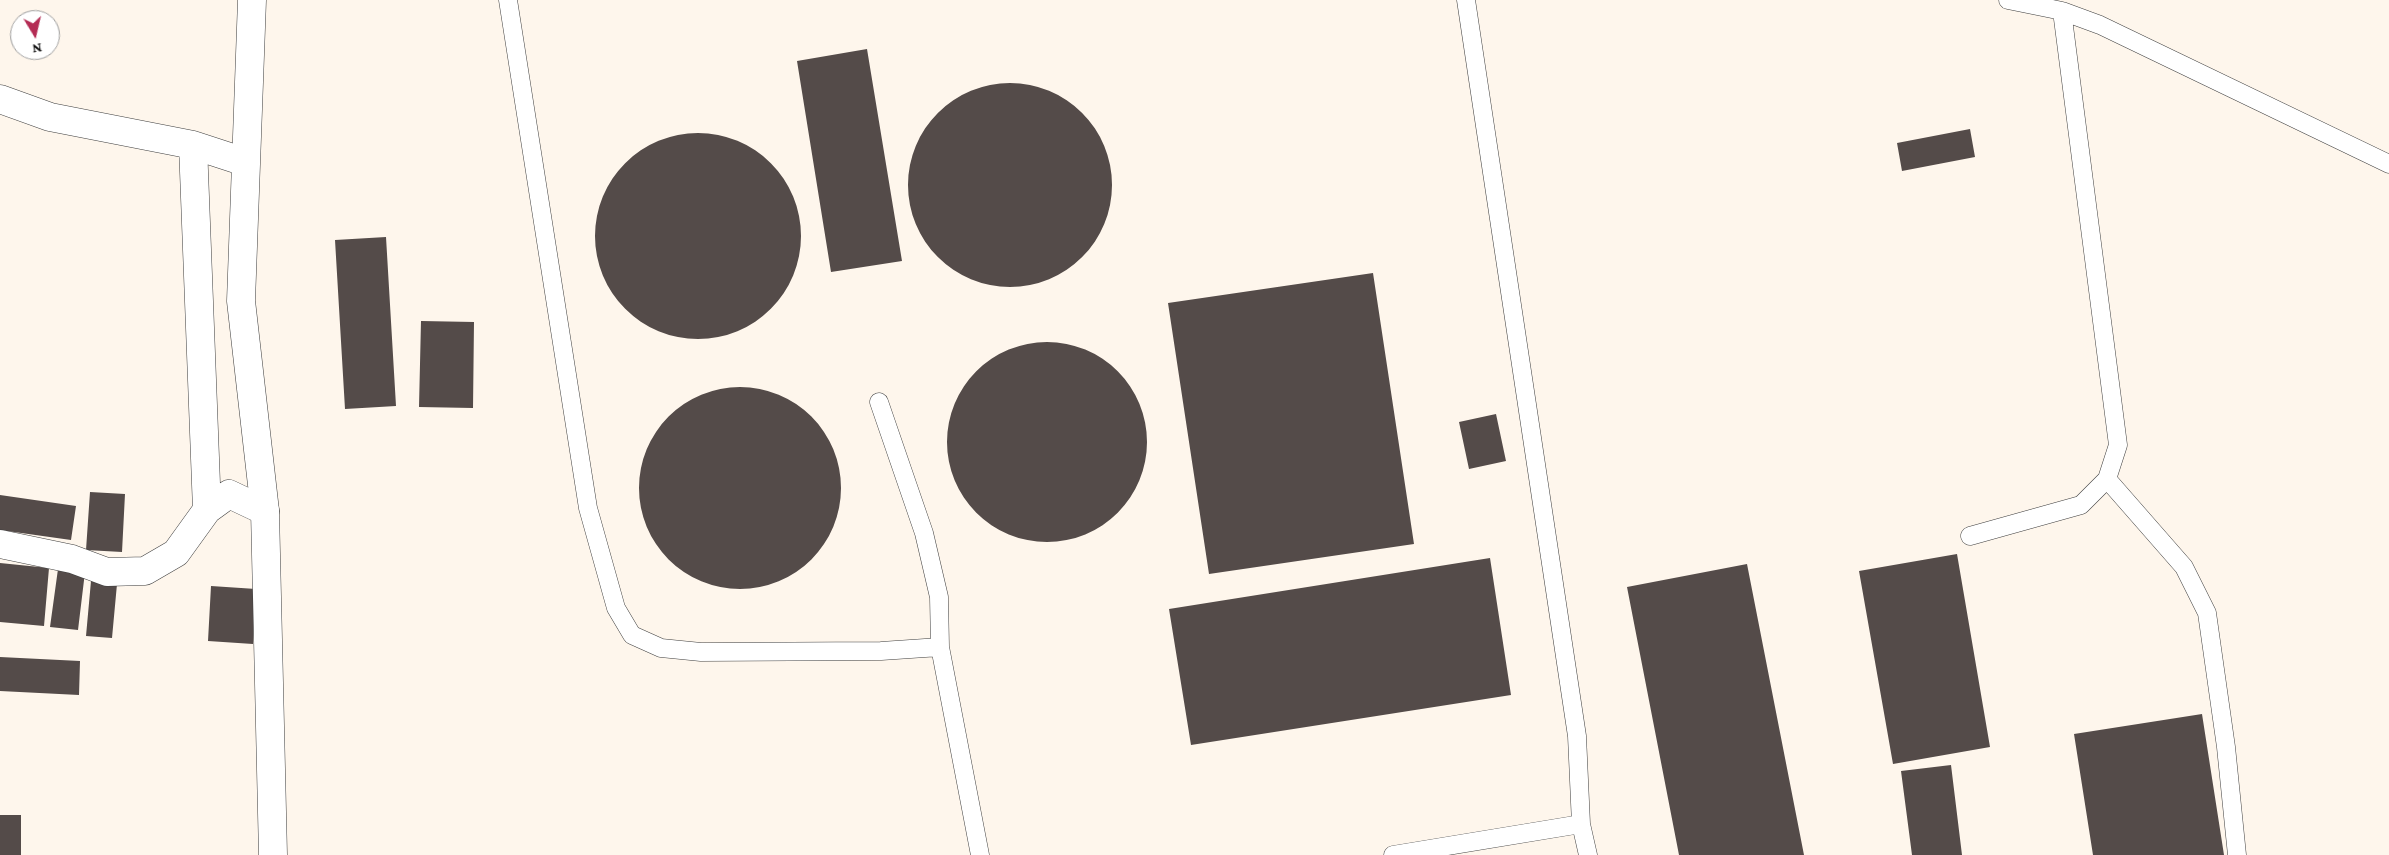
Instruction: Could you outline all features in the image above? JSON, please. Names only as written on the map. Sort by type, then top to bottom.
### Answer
[{"type":"street","points":[[252,0],[241,301],[265,511],[273,855]]},
{"type":"street","points":[[0,99],[50,117],[194,145],[245,162]]},
{"type":"street","points":[[194,145],[207,510]]},
{"type":"street","points":[[0,544],[72,559],[106,572],[145,571],[176,553],[207,510],[229,494],[265,511]]},
{"type":"lane","points":[[508,0],[588,508],[616,608],[632,636],[661,648],[701,652],[881,651],[940,647]]},
{"type":"lane","points":[[1466,0],[1577,736],[1581,824],[1588,855]]},
{"type":"lane","points":[[2008,0],[2062,11],[2109,29],[2389,164]]},
{"type":"lane","points":[[1970,536],[2081,506],[2107,479],[2118,445],[2116,414],[2062,11]]},
{"type":"lane","points":[[879,402],[924,533],[939,597],[940,647],[980,855]]},
{"type":"lane","points":[[2107,479],[2184,567],[2207,613],[2226,747],[2237,855]]},
{"type":"lane","points":[[1393,855],[1581,824]]},
{"type":"building","points":[[867,49],[902,261],[831,272],[797,61]]},
{"type":"building","points":[[1010,83],[1030,85],[1058,95],[1075,106],[1089,120],[1104,146],[1110,165],[1112,185],[1110,205],[1100,233],[1089,250],[1075,264],[1049,279],[1030,285],[1010,287],[990,285],[962,275],[945,264],[931,250],[916,224],[910,205],[908,185],[910,165],[920,137],[931,120],[945,106],[971,91],[990,85]]},
{"type":"building","points":[[1970,129],[1975,157],[1902,171],[1897,143]]},
{"type":"building","points":[[688,133],[708,133],[738,140],[764,156],[778,170],[794,196],[801,226],[801,246],[794,276],[778,302],[764,316],[738,332],[708,339],[688,339],[658,332],[632,316],[618,302],[602,276],[595,246],[595,226],[602,196],[618,170],[632,156],[658,140]]},
{"type":"building","points":[[386,237],[396,406],[345,409],[335,240]]},
{"type":"building","points":[[1373,273],[1414,544],[1209,574],[1168,303]]},
{"type":"building","points":[[421,321],[474,322],[473,408],[419,407]]},
{"type":"building","points":[[1057,342],[1067,343],[1094,353],[1111,364],[1125,378],[1140,404],[1146,422],[1146,462],[1136,489],[1125,506],[1111,520],[1094,531],[1067,541],[1037,542],[1027,541],[1000,531],[983,520],[969,506],[958,489],[948,462],[947,432],[948,422],[958,395],[969,378],[983,364],[1000,353],[1027,343]]},
{"type":"building","points":[[730,387],[750,387],[779,394],[812,416],[834,449],[841,478],[841,498],[834,527],[812,560],[779,582],[750,589],[730,589],[701,582],[668,560],[646,527],[639,498],[639,478],[646,449],[668,416],[701,394]]},
{"type":"building","points":[[1496,414],[1506,461],[1469,469],[1459,422]]},
{"type":"building","points":[[90,492],[125,494],[122,552],[86,550]]},
{"type":"building","points":[[0,495],[76,506],[71,540],[0,530]]},
{"type":"building","points":[[1957,554],[1990,747],[1893,764],[1859,571]]},
{"type":"building","points":[[1490,558],[1511,695],[1191,745],[1169,609]]},
{"type":"building","points":[[0,563],[49,568],[44,626],[0,622]]},
{"type":"building","points":[[1747,564],[1804,855],[1679,855],[1627,587]]},
{"type":"building","points":[[58,569],[85,572],[78,630],[50,627]]},
{"type":"building","points":[[91,581],[117,584],[112,638],[86,636]]},
{"type":"building","points":[[211,586],[256,589],[253,644],[208,641]]},
{"type":"building","points":[[0,657],[80,661],[79,695],[0,691]]},
{"type":"building","points":[[2202,714],[2224,855],[2093,855],[2074,734]]},
{"type":"building","points":[[1951,765],[1962,855],[1912,855],[1901,771]]},
{"type":"building","points":[[0,815],[21,815],[21,855],[0,855]]}]
